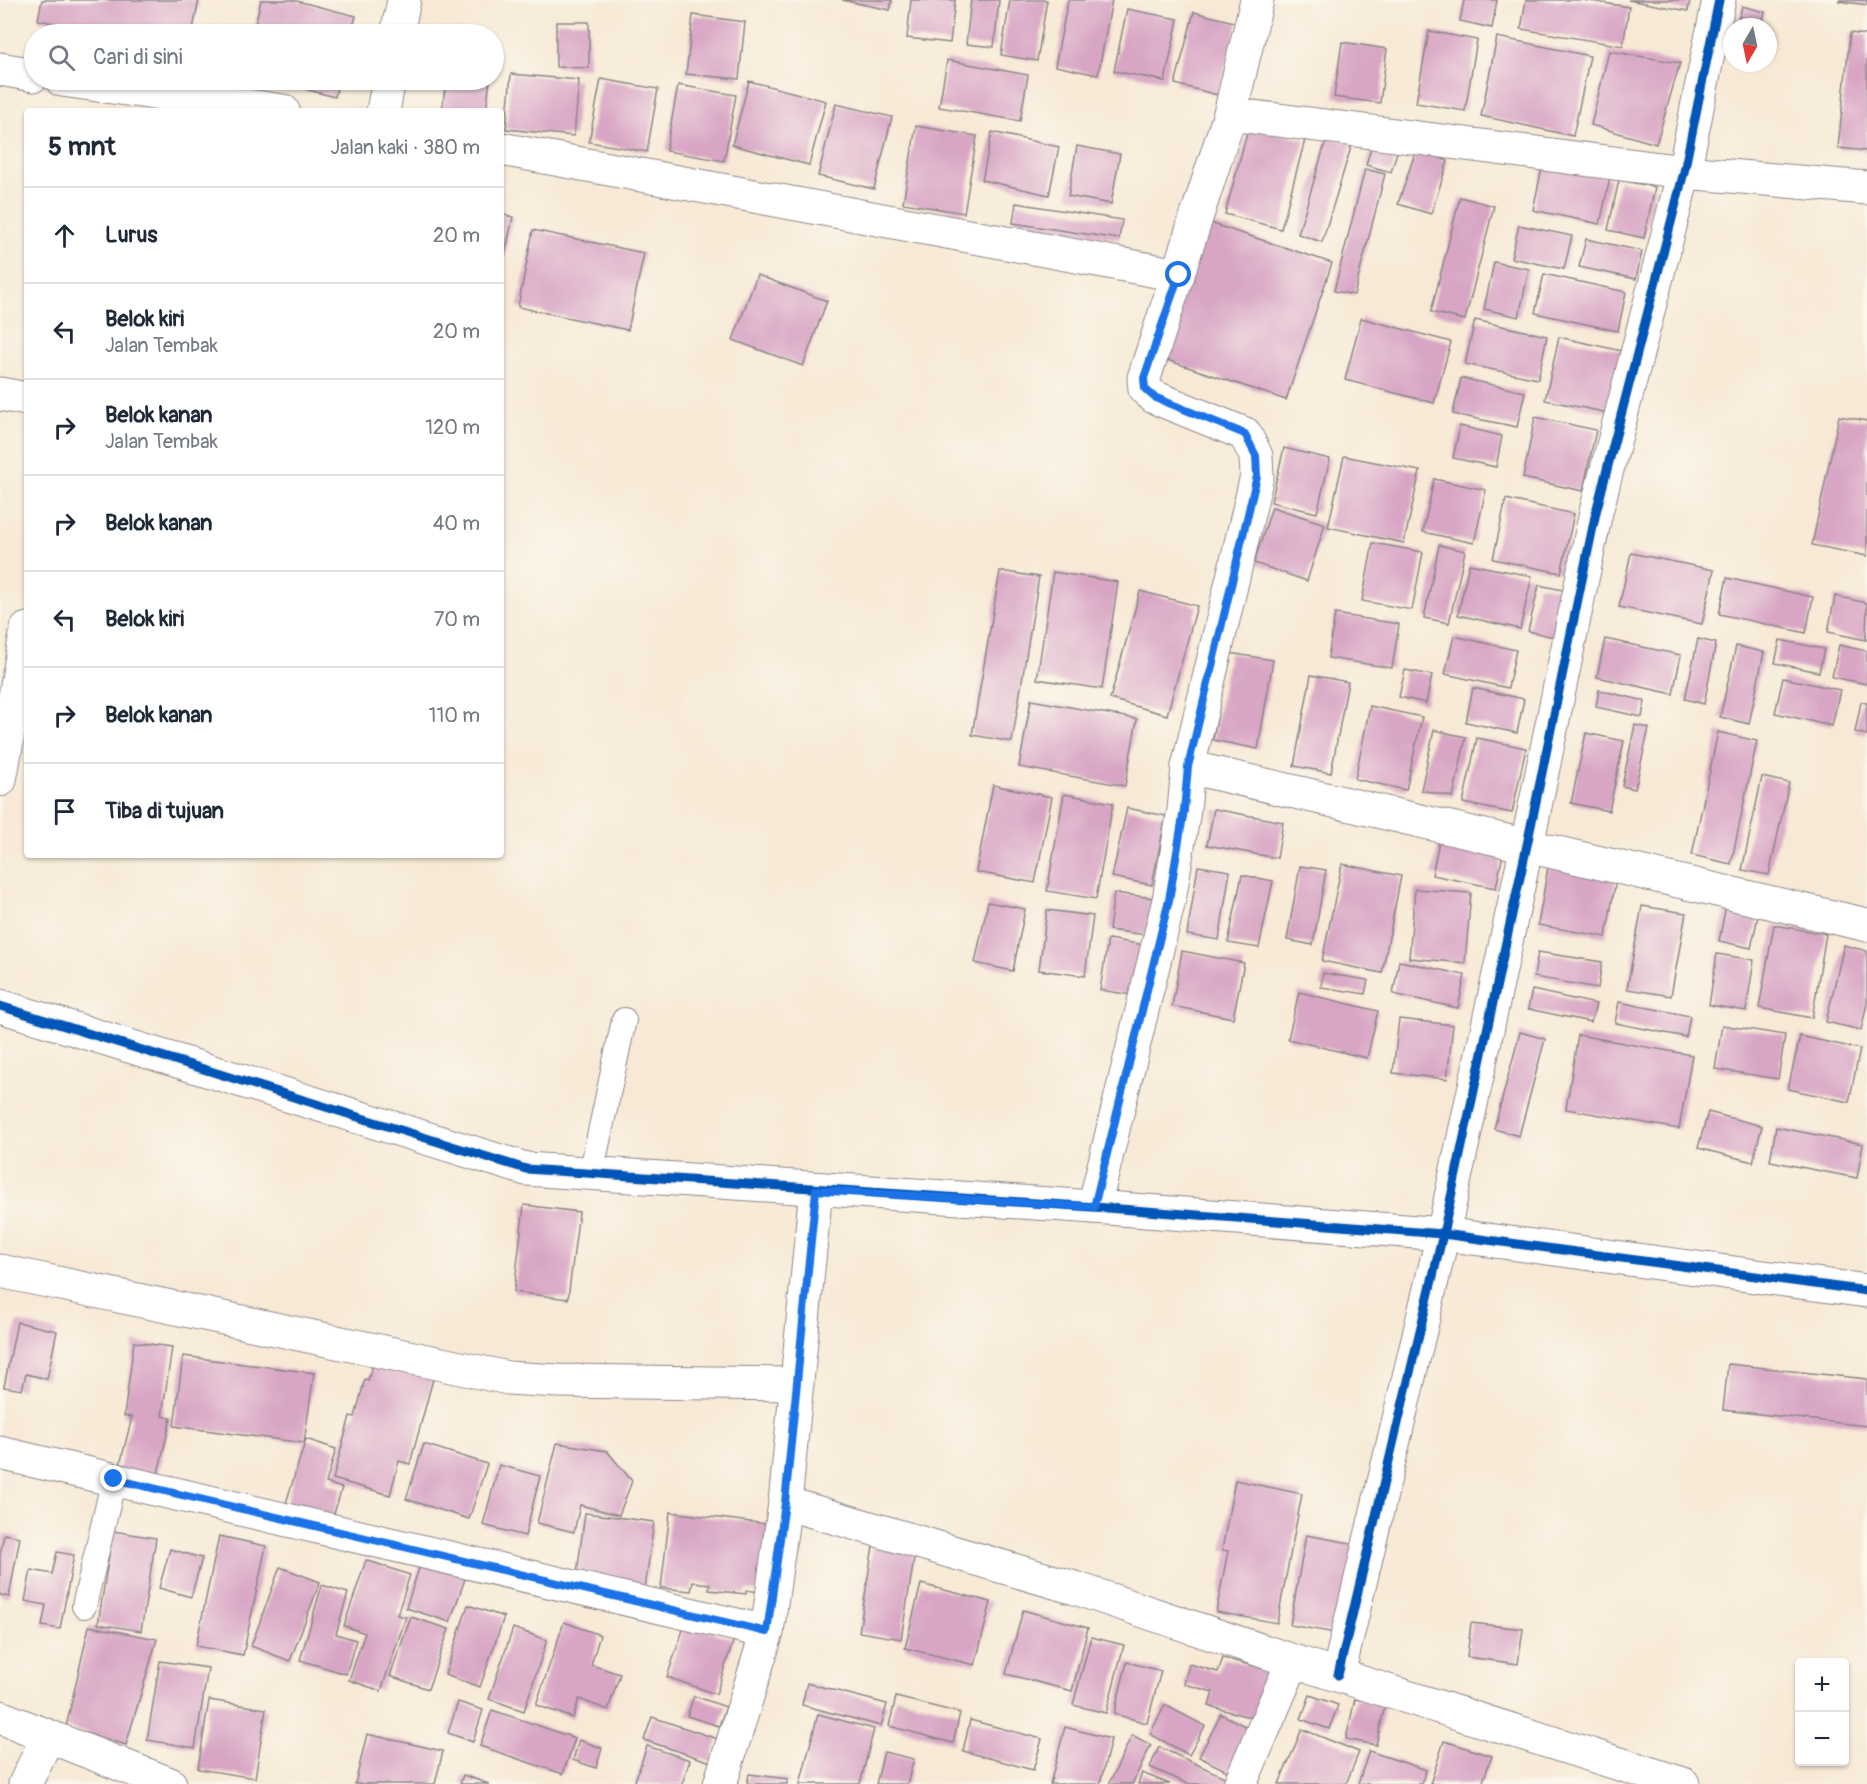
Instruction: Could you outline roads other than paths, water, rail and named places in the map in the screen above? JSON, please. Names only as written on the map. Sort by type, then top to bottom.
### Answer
[{"type":"street","points":[[399,24],[404,0]]},
{"type":"street","points":[[1094,1207],[1169,900],[1184,810],[1188,767],[1257,476],[1256,456],[1245,434],[1154,397],[1145,389],[1144,378],[1230,114],[1257,0]]},
{"type":"street","points":[[1338,1675],[1443,1234],[1596,512],[1684,172],[1719,0]]},
{"type":"street","points":[[0,69],[24,73]]},
{"type":"street","points":[[133,90],[261,108]]},
{"type":"street","points":[[384,108],[387,90]]},
{"type":"street","points":[[1230,114],[1684,172],[1867,188]]},
{"type":"street","points":[[504,150],[1179,275]]},
{"type":"street","points":[[0,394],[24,398]]},
{"type":"street","points":[[0,780],[24,646]]},
{"type":"street","points":[[1188,767],[1867,926]]},
{"type":"street","points":[[0,1006],[526,1169],[1094,1207],[1443,1234],[1867,1291]]},
{"type":"street","points":[[720,1784],[767,1632],[785,1503],[816,1190]]},
{"type":"street","points":[[0,1271],[508,1378],[558,1381],[797,1384]]},
{"type":"street","points":[[0,1453],[767,1632]]},
{"type":"street","points":[[785,1503],[1075,1588],[1293,1661],[1683,1784]]},
{"type":"street","points":[[1240,1784],[1293,1661]]},
{"type":"street","points":[[0,1717],[170,1784]]},
{"type":"street","points":[[25,1784],[48,1736]]},
{"type":"lane","points":[[591,1174],[624,1020]]},
{"type":"lane","points":[[84,1606],[114,1479]]}]
